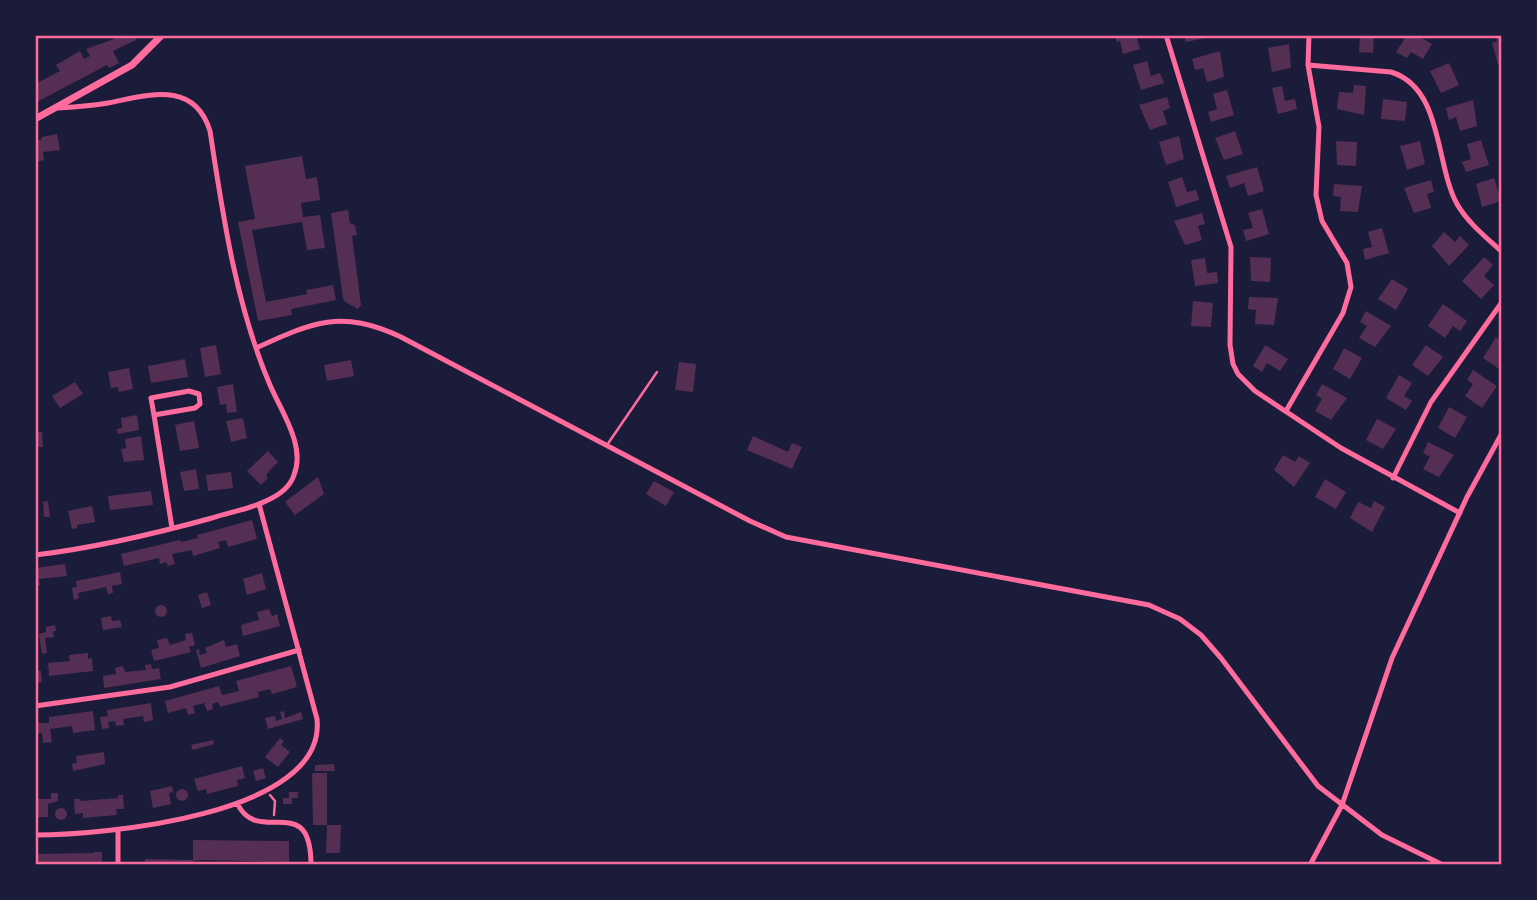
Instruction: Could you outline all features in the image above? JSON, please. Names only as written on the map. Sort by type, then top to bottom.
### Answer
[{"type":"street","points":[[35,118],[138,60],[162,35]]},
{"type":"street","points":[[1166,35],[1231,247],[1230,345],[1233,364],[1246,384],[1351,454],[1460,513]]},
{"type":"street","points":[[1286,411],[1343,313],[1351,288],[1347,263],[1325,227],[1318,208],[1315,188],[1319,127],[1308,65],[1309,35]]},
{"type":"street","points":[[1308,65],[1391,72],[1415,86],[1427,106],[1457,204],[1502,252]]},
{"type":"street","points":[[35,555],[95,547],[259,504],[279,494],[288,485],[295,475],[297,461],[292,434],[256,348],[243,308],[210,131],[199,109],[186,99],[160,94],[87,106],[55,108]]},
{"type":"street","points":[[1393,478],[1431,402],[1502,302]]},
{"type":"street","points":[[256,348],[320,323],[342,320],[368,323],[401,337],[760,527],[786,537],[1149,606],[1174,615],[1206,641],[1312,779],[1382,835],[1443,865]]},
{"type":"street","points":[[154,415],[195,408],[200,404],[199,394],[189,391],[151,398],[173,528]]},
{"type":"street","points":[[1310,865],[1342,805],[1384,677],[1460,513],[1502,433]]},
{"type":"street","points":[[35,835],[118,830],[184,818],[237,803],[267,792],[286,779],[307,755],[316,736],[317,719],[259,504]]},
{"type":"street","points":[[35,706],[170,687],[299,650]]},
{"type":"street","points":[[237,803],[243,815],[252,821],[293,824],[303,830],[311,844],[311,865]]},
{"type":"street","points":[[118,830],[118,865]]},
{"type":"lane","points":[[607,445],[657,372]]},
{"type":"path","points":[[272,797],[275,801],[274,822]]},
{"type":"building","points":[[113,35],[134,35],[136,40],[113,51],[119,63],[109,68],[107,65],[35,103],[35,84],[60,71],[56,65],[80,51],[84,59],[90,56],[86,49],[114,39]]},
{"type":"building","points":[[1115,35],[1136,35],[1140,49],[1123,54],[1120,41],[1117,42]]},
{"type":"building","points":[[1184,35],[1204,35],[1205,38],[1186,42]]},
{"type":"building","points":[[1345,35],[1374,35],[1373,53],[1359,52],[1360,38]]},
{"type":"building","points":[[1407,35],[1422,35],[1420,37],[1432,44],[1423,59],[1411,52],[1407,58],[1396,52]]},
{"type":"building","points":[[1496,35],[1502,35],[1502,64],[1498,65],[1492,43],[1497,41]]},
{"type":"building","points":[[1289,44],[1291,68],[1272,72],[1268,48]]},
{"type":"building","points":[[1220,51],[1224,77],[1207,82],[1203,68],[1195,70],[1192,59]]},
{"type":"building","points":[[1147,61],[1151,76],[1160,73],[1164,83],[1141,90],[1133,65]]},
{"type":"building","points":[[1449,63],[1459,85],[1441,93],[1430,71]]},
{"type":"building","points":[[1354,85],[1366,86],[1364,115],[1337,109],[1339,92],[1353,93]]},
{"type":"building","points":[[1282,86],[1285,101],[1295,99],[1297,109],[1278,114],[1272,88]]},
{"type":"building","points":[[1227,90],[1234,115],[1211,122],[1208,112],[1217,109],[1213,94]]},
{"type":"building","points":[[1167,97],[1170,108],[1163,111],[1167,124],[1150,130],[1139,105]]},
{"type":"building","points":[[1383,99],[1407,102],[1405,121],[1381,119]]},
{"type":"building","points":[[1473,100],[1477,126],[1460,131],[1456,117],[1449,120],[1446,108]]},
{"type":"building","points":[[1235,131],[1243,154],[1224,160],[1215,138]]},
{"type":"building","points":[[57,134],[60,150],[43,152],[44,160],[35,162],[35,141]]},
{"type":"building","points":[[1179,136],[1184,159],[1166,165],[1159,142]]},
{"type":"building","points":[[1481,140],[1489,165],[1466,172],[1462,162],[1471,159],[1467,144]]},
{"type":"building","points":[[1336,141],[1357,142],[1356,166],[1337,165]]},
{"type":"building","points":[[1420,141],[1425,164],[1407,170],[1400,146]]},
{"type":"building","points":[[302,156],[306,179],[317,177],[320,200],[301,203],[303,217],[320,215],[325,248],[307,250],[302,222],[252,230],[266,302],[307,294],[306,290],[333,285],[336,300],[291,309],[292,315],[258,321],[238,222],[255,219],[245,166]]},
{"type":"building","points":[[1257,167],[1264,191],[1248,196],[1244,183],[1230,188],[1226,176]]},
{"type":"building","points":[[1182,177],[1187,192],[1196,190],[1199,200],[1176,207],[1168,182]]},
{"type":"building","points":[[1494,178],[1501,201],[1482,207],[1476,184]]},
{"type":"building","points":[[1431,180],[1434,192],[1427,194],[1431,208],[1414,213],[1404,188]]},
{"type":"building","points":[[1334,184],[1362,186],[1358,212],[1340,211],[1341,197],[1333,196]]},
{"type":"building","points":[[1262,209],[1269,234],[1246,241],[1243,230],[1253,228],[1248,213]]},
{"type":"building","points":[[348,210],[350,223],[355,225],[357,235],[352,236],[361,305],[358,309],[343,298],[331,213]]},
{"type":"building","points":[[1202,213],[1205,224],[1198,226],[1202,240],[1185,245],[1174,221]]},
{"type":"building","points":[[1382,228],[1389,253],[1365,260],[1363,249],[1372,247],[1368,232]]},
{"type":"building","points":[[1444,232],[1455,242],[1460,236],[1469,245],[1449,266],[1432,246]]},
{"type":"building","points":[[1250,257],[1271,258],[1270,282],[1251,281]]},
{"type":"building","points":[[1484,257],[1493,265],[1484,276],[1494,285],[1481,299],[1462,281]]},
{"type":"building","points":[[1205,258],[1207,273],[1217,272],[1218,283],[1195,286],[1191,260]]},
{"type":"building","points":[[1392,279],[1408,289],[1396,310],[1378,299]]},
{"type":"building","points":[[1249,297],[1278,298],[1274,325],[1255,324],[1256,310],[1248,309]]},
{"type":"building","points":[[1193,301],[1213,303],[1211,327],[1191,326]]},
{"type":"building","points":[[1443,304],[1467,321],[1460,331],[1453,326],[1445,338],[1428,326]]},
{"type":"building","points":[[1366,311],[1391,326],[1375,347],[1359,338],[1367,326],[1360,322]]},
{"type":"building","points":[[1496,337],[1502,342],[1502,365],[1499,369],[1483,358]]},
{"type":"building","points":[[216,345],[221,374],[205,377],[200,348]]},
{"type":"building","points":[[1265,345],[1288,359],[1280,371],[1267,363],[1262,372],[1253,366]]},
{"type":"building","points":[[1426,345],[1443,357],[1428,376],[1412,365]]},
{"type":"building","points":[[1344,348],[1362,358],[1350,379],[1333,369]]},
{"type":"building","points":[[185,359],[188,377],[151,383],[148,366]]},
{"type":"building","points":[[351,360],[354,376],[327,381],[324,365]]},
{"type":"building","points":[[679,362],[696,364],[693,392],[675,390]]},
{"type":"building","points":[[129,368],[133,389],[119,392],[118,387],[111,388],[108,372]]},
{"type":"building","points":[[1473,370],[1497,386],[1482,408],[1465,396],[1473,384],[1467,380]]},
{"type":"building","points":[[1399,375],[1412,383],[1404,396],[1412,401],[1406,410],[1386,398]]},
{"type":"building","points":[[75,382],[83,394],[60,408],[52,396]]},
{"type":"building","points":[[233,384],[237,412],[227,413],[226,404],[220,405],[217,387]]},
{"type":"building","points":[[1322,384],[1347,398],[1331,420],[1315,411],[1322,399],[1316,395]]},
{"type":"building","points":[[1449,407],[1467,417],[1455,438],[1438,428]]},
{"type":"building","points":[[137,415],[139,430],[118,434],[117,429],[122,428],[121,418]]},
{"type":"building","points":[[243,418],[247,438],[231,442],[226,421]]},
{"type":"building","points":[[1377,419],[1396,429],[1383,449],[1366,440]]},
{"type":"building","points":[[194,421],[199,448],[180,451],[175,425]]},
{"type":"building","points":[[36,432],[42,432],[43,447],[37,447]]},
{"type":"building","points":[[141,436],[144,460],[124,462],[121,449],[126,448],[125,439]]},
{"type":"building","points":[[753,436],[788,452],[792,443],[802,447],[792,469],[747,450]]},
{"type":"building","points":[[1428,442],[1454,455],[1439,477],[1423,469],[1430,457],[1423,453]]},
{"type":"building","points":[[268,451],[278,462],[261,485],[247,471]]},
{"type":"building","points":[[1283,455],[1295,462],[1299,456],[1310,463],[1294,487],[1274,470]]},
{"type":"building","points":[[196,469],[199,489],[184,491],[180,472]]},
{"type":"building","points":[[231,472],[233,488],[208,491],[206,475]]},
{"type":"building","points":[[318,477],[324,494],[295,515],[285,502]]},
{"type":"building","points":[[1325,479],[1346,492],[1336,509],[1315,497]]},
{"type":"building","points":[[654,481],[674,492],[666,506],[646,494]]},
{"type":"building","points":[[151,491],[153,505],[110,510],[108,496]]},
{"type":"building","points":[[48,501],[50,517],[44,517],[43,502]]},
{"type":"building","points":[[1374,501],[1385,507],[1372,532],[1350,518],[1358,502],[1371,508]]},
{"type":"building","points":[[92,506],[95,522],[77,525],[77,528],[72,529],[68,511]]},
{"type":"building","points":[[252,520],[257,539],[228,547],[226,540],[218,542],[220,548],[193,556],[192,550],[172,554],[175,564],[168,566],[166,562],[160,564],[159,558],[124,566],[121,554],[198,538],[197,535]]},
{"type":"building","points":[[65,564],[67,576],[39,579],[40,585],[35,586],[35,568]]},
{"type":"building","points":[[120,572],[122,584],[112,586],[113,593],[108,594],[106,587],[78,593],[79,598],[74,600],[72,588],[77,587],[76,581]]},
{"type":"building","points":[[262,573],[266,589],[247,595],[243,579]]},
{"type":"building","points":[[207,592],[211,605],[202,608],[198,595]]},
{"type":"building","points":[[161,605],[167,611],[161,617],[155,611]]},
{"type":"building","points":[[269,609],[272,616],[277,614],[280,626],[243,636],[241,625],[259,620],[257,612]]},
{"type":"building","points":[[111,616],[112,621],[120,620],[122,627],[103,630],[101,618]]},
{"type":"building","points":[[55,625],[54,637],[45,638],[47,653],[42,654],[39,634],[46,632],[46,627]]},
{"type":"building","points":[[192,633],[195,645],[189,647],[191,652],[154,661],[151,650],[159,648],[157,640],[167,638],[170,645],[186,640],[185,634]]},
{"type":"building","points":[[224,640],[226,647],[237,644],[240,656],[201,668],[196,650],[199,649],[200,655],[207,653],[205,648]]},
{"type":"building","points":[[88,653],[88,659],[92,658],[93,671],[49,676],[48,663],[70,661],[69,655]]},
{"type":"building","points":[[151,664],[152,669],[159,668],[161,679],[104,688],[103,676],[116,674],[115,668],[123,666],[125,672],[146,670],[145,665]]},
{"type":"building","points":[[291,666],[297,687],[272,694],[270,689],[258,692],[259,697],[220,707],[218,702],[212,704],[213,709],[207,711],[204,703],[193,706],[195,713],[188,715],[186,708],[168,713],[165,701],[219,686],[222,695],[239,691],[236,681]]},
{"type":"building","points":[[35,671],[41,671],[42,682],[35,683]]},
{"type":"building","points":[[151,703],[153,720],[144,722],[143,716],[123,719],[124,725],[116,726],[115,721],[108,722],[109,728],[102,729],[100,717],[108,716],[107,710]]},
{"type":"building","points":[[93,711],[95,730],[73,733],[72,726],[50,729],[52,742],[43,743],[42,733],[37,733],[36,723],[49,723],[49,717]]},
{"type":"building","points":[[284,711],[285,718],[301,712],[303,719],[268,729],[265,718],[275,716],[276,721],[282,719],[280,712]]},
{"type":"building","points":[[280,738],[284,741],[281,745],[290,752],[278,767],[265,757]]},
{"type":"building","points":[[213,740],[214,744],[193,750],[191,745]]},
{"type":"building","points":[[104,752],[105,764],[73,771],[72,764],[77,763],[76,756]]},
{"type":"building","points":[[334,764],[335,771],[315,771],[315,765]]},
{"type":"building","points":[[242,766],[245,778],[237,780],[238,786],[207,794],[206,789],[198,791],[194,779]]},
{"type":"building","points":[[263,768],[266,778],[256,781],[253,771]]},
{"type":"building","points":[[312,773],[327,773],[327,825],[313,825]]},
{"type":"building","points":[[172,786],[173,792],[169,793],[171,804],[153,808],[150,791]]},
{"type":"building","points":[[182,789],[188,795],[182,801],[176,795]]},
{"type":"building","points":[[289,792],[298,792],[298,798],[292,798],[292,804],[283,804],[283,798],[289,798]]},
{"type":"building","points":[[51,793],[58,793],[58,801],[48,804],[48,817],[35,817],[35,799],[51,799]]},
{"type":"building","points":[[118,795],[123,795],[124,809],[116,809],[117,815],[83,818],[83,813],[75,814],[74,799],[81,801],[118,798]]},
{"type":"building","points":[[61,808],[67,814],[61,820],[55,814]]},
{"type":"building","points":[[327,825],[341,825],[340,853],[326,853]]},
{"type":"building","points":[[193,840],[289,841],[289,862],[202,860],[193,861],[193,865],[145,865],[145,859],[193,860]]},
{"type":"building","points":[[102,852],[102,865],[35,865],[35,854]]}]
